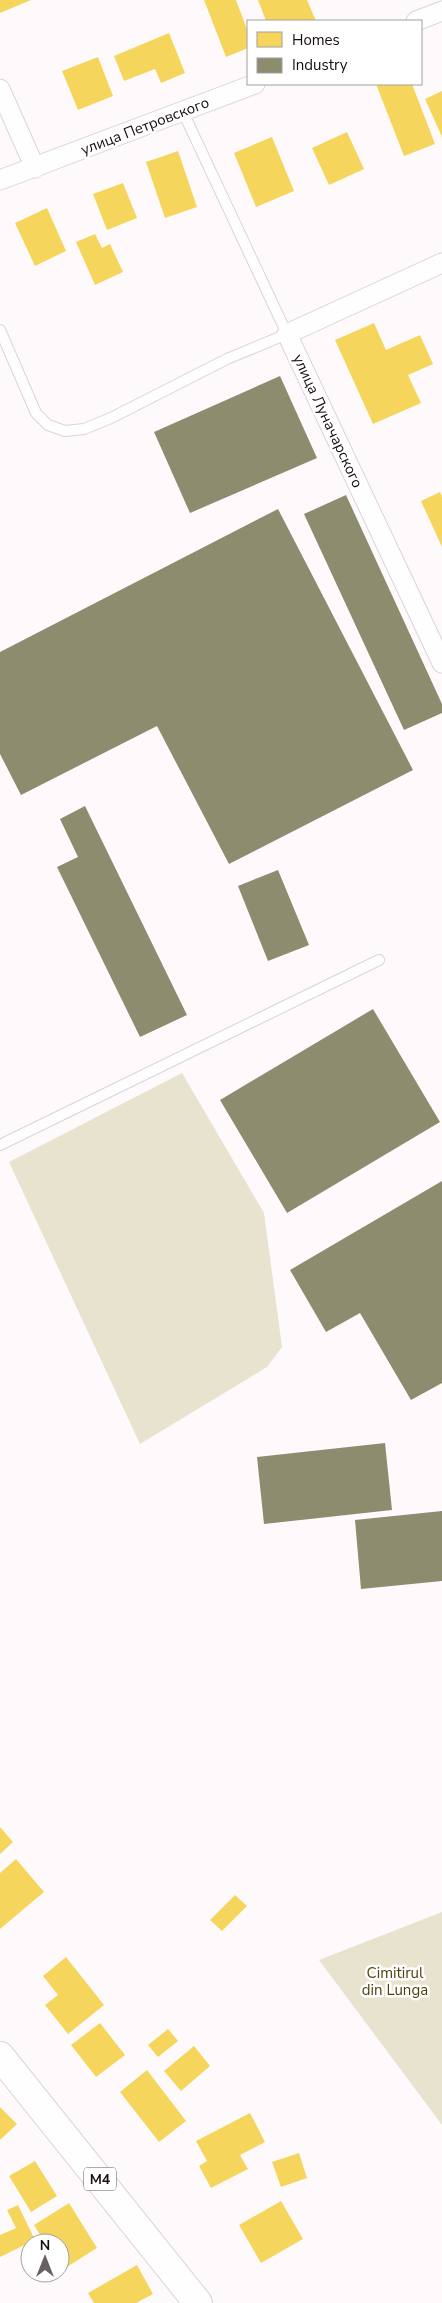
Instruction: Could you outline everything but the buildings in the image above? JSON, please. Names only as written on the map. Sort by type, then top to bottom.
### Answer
[{"type":"highway","name":"M4","points":[[0,2056],[198,2303]]},
{"type":"street","points":[[419,20],[442,11]]},
{"type":"street","name":"улица Петровского","points":[[0,180],[252,85]]},
{"type":"street","points":[[0,89],[35,168]]},
{"type":"street","points":[[286,334],[442,263]]},
{"type":"street","name":"улица Луначарского","points":[[286,334],[442,663]]},
{"type":"lane","points":[[0,330],[36,414],[48,425],[65,430],[84,429],[111,418],[227,358],[286,334],[183,112]]},
{"type":"lane","points":[[0,1145],[379,960]]},
{"type":"green space","points":[[182,1073],[264,1213],[282,1347],[267,1367],[140,1444],[9,1162]]},
{"type":"green space","name":"Cimitirul din Lunga","points":[[442,1912],[442,2125],[319,1960]]}]
